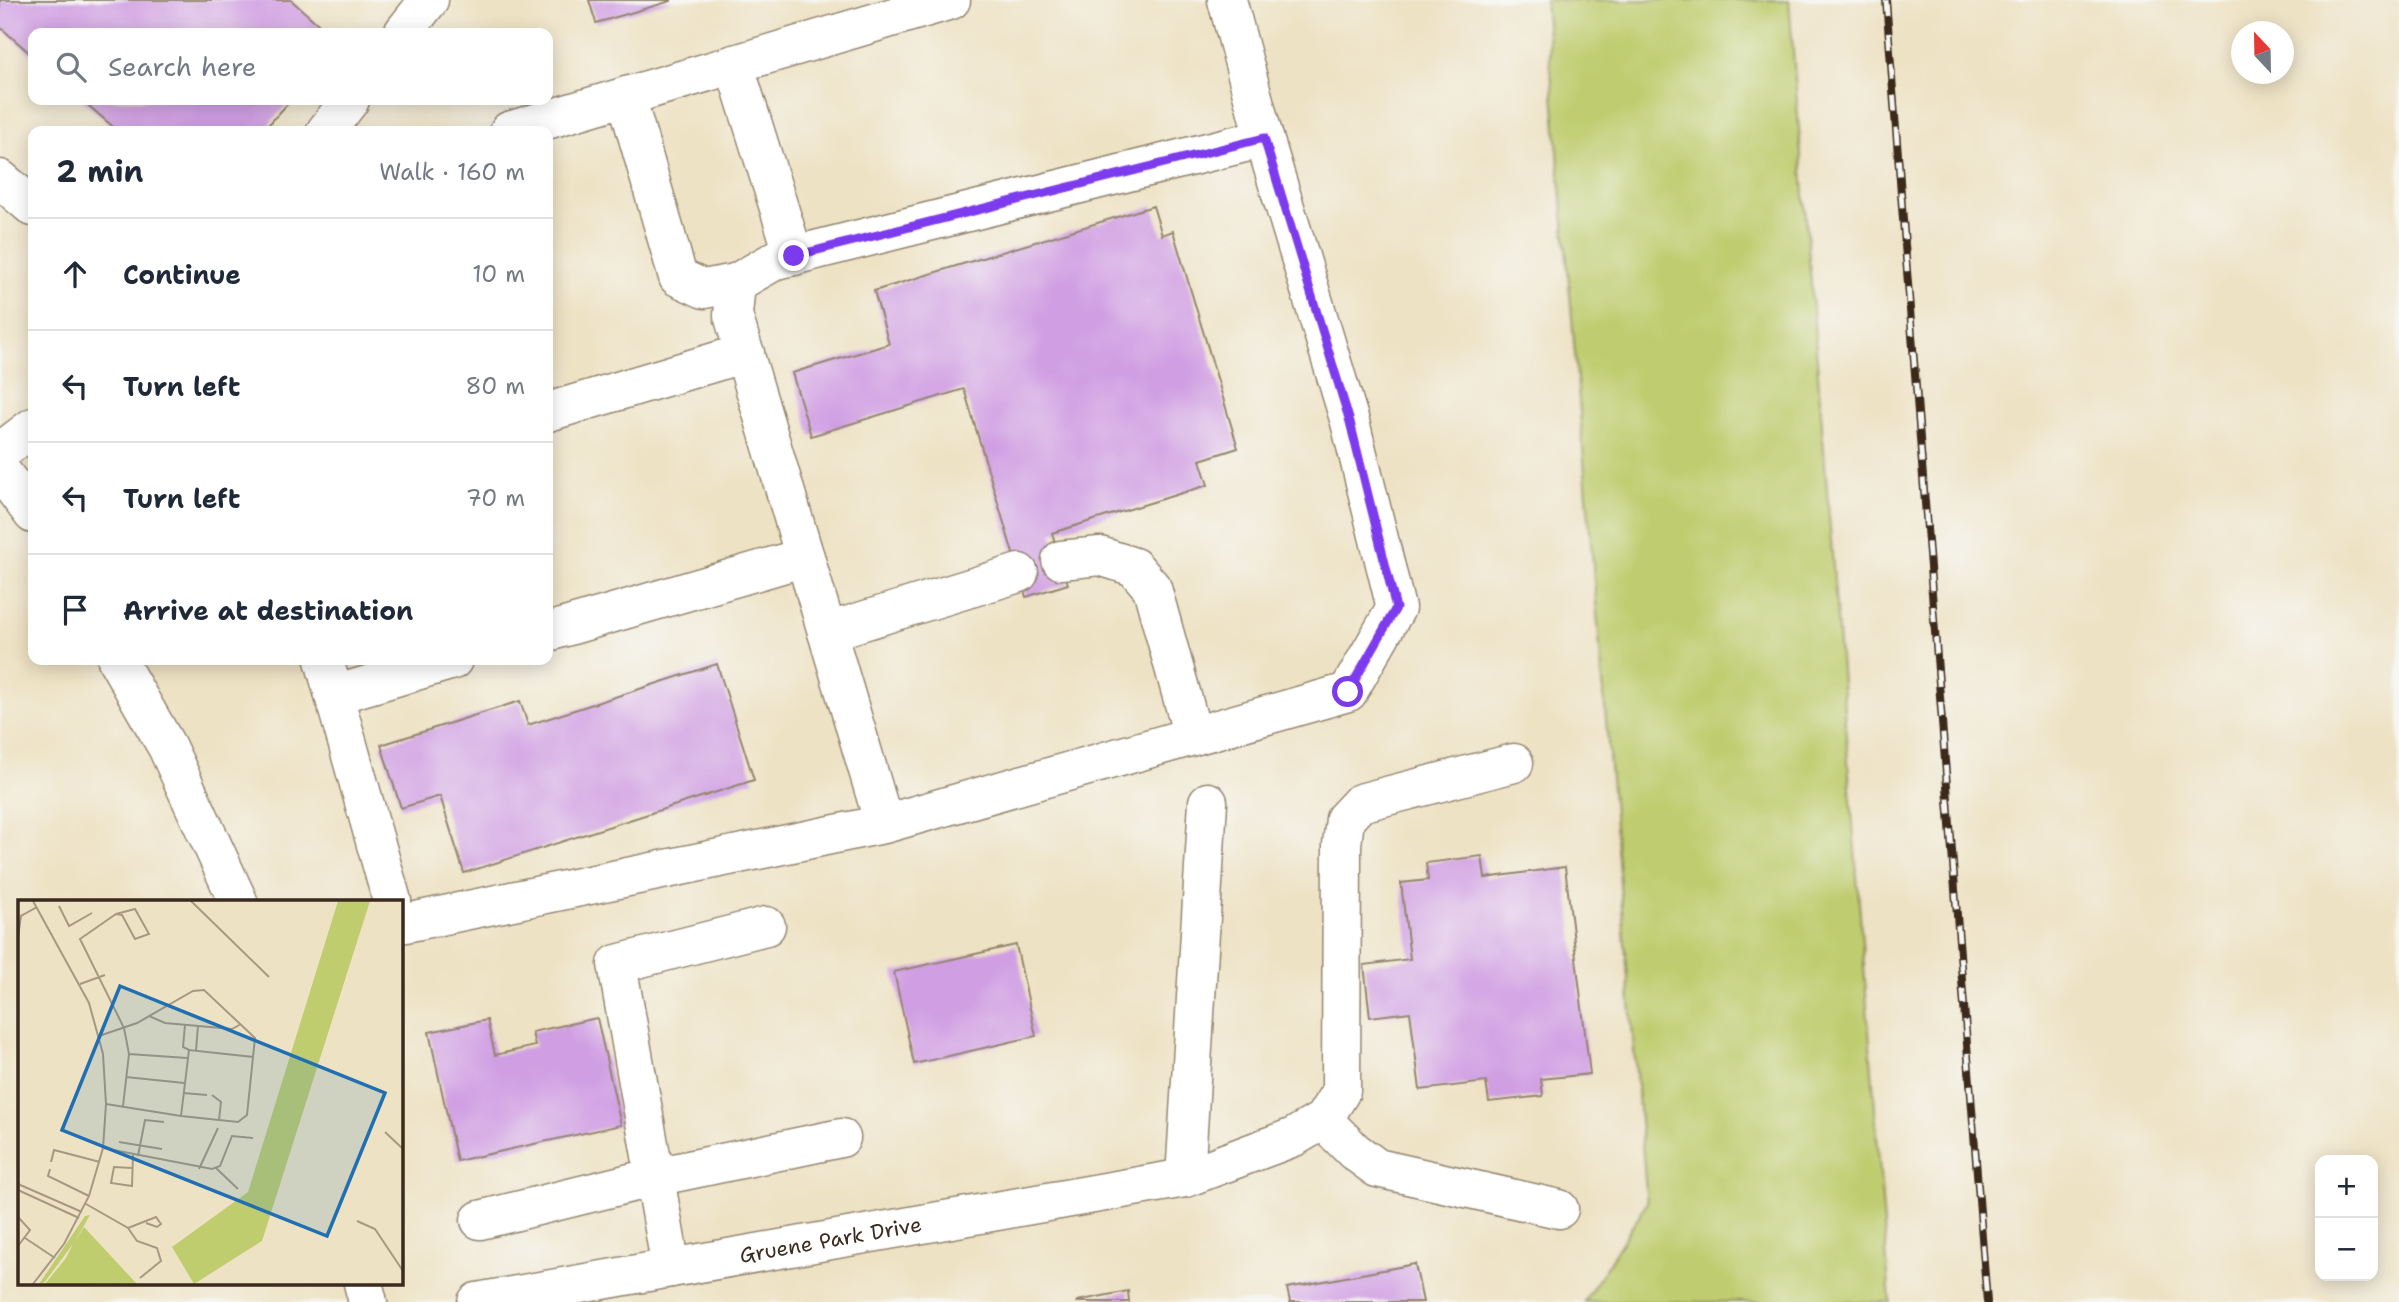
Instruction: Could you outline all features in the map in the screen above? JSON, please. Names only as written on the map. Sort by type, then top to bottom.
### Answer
[{"type":"street","points":[[407,28],[429,0]]},
{"type":"street","points":[[526,126],[951,0]]},
{"type":"street","points":[[402,924],[884,824],[1348,692],[1396,608],[1350,422],[1264,138],[1227,0]]},
{"type":"street","points":[[734,64],[794,256]]},
{"type":"street","points":[[626,96],[678,277],[704,289],[736,284],[776,260],[1264,138]]},
{"type":"street","points":[[330,126],[347,105]]},
{"type":"street","points":[[0,179],[28,203]]},
{"type":"street","points":[[736,284],[733,316],[884,824]]},
{"type":"street","points":[[553,411],[745,354]]},
{"type":"street","points":[[0,452],[28,431]]},
{"type":"street","points":[[0,470],[28,507]]},
{"type":"street","points":[[1061,560],[1100,556],[1134,567],[1152,588],[1193,736]]},
{"type":"street","points":[[553,631],[805,557]]},
{"type":"street","points":[[827,632],[1019,573]]},
{"type":"street","points":[[120,665],[167,747],[238,900]]},
{"type":"street","points":[[391,900],[329,677],[417,665]]},
{"type":"street","points":[[1514,763],[1360,803],[1345,820],[1342,845],[1341,1091],[1323,1120],[1354,1151],[1377,1168],[1559,1209]]},
{"type":"street","points":[[1185,1178],[1208,802]]},
{"type":"street","points":[[671,1268],[617,964],[766,926]]},
{"type":"street","name":"Gruene Park Drive","points":[[477,1302],[634,1289],[671,1268],[1185,1178],[1294,1137],[1323,1120]]},
{"type":"street","points":[[480,1220],[655,1177],[841,1138]]},
{"type":"street","points":[[363,1284],[368,1302]]},
{"type":"green space","points":[[1545,0],[1789,0],[1890,1302],[1584,1302],[1647,1203]]},
{"type":"building","points":[[0,0],[291,0],[322,28],[28,28],[28,52],[0,27]]},
{"type":"building","points":[[589,0],[671,0],[671,1],[596,23]]},
{"type":"building","points":[[88,105],[286,105],[268,126],[112,126]]},
{"type":"building","points":[[1153,206],[1162,235],[1173,231],[1238,448],[1200,460],[1208,485],[1052,533],[1068,584],[1026,597],[964,389],[811,436],[792,373],[889,344],[874,291]]},
{"type":"building","points":[[717,664],[754,780],[464,873],[440,796],[401,808],[381,745],[520,701],[528,725]]},
{"type":"building","points":[[1482,856],[1485,878],[1565,867],[1590,1074],[1541,1079],[1543,1096],[1489,1102],[1486,1082],[1420,1090],[1410,1012],[1370,1017],[1364,965],[1410,959],[1401,883],[1428,880],[1426,863]]},
{"type":"building","points":[[1016,945],[1036,1036],[914,1064],[894,972]]},
{"type":"building","points":[[597,1018],[621,1125],[457,1161],[429,1032],[487,1020],[495,1055],[535,1046],[532,1032]]},
{"type":"building","points":[[1415,1264],[1423,1302],[1290,1302],[1287,1288]]},
{"type":"building","points":[[1128,1291],[1129,1302],[1077,1302],[1077,1301]]},
{"type":"railway","points":[[1886,0],[1987,1302]]},
{"type":"route","points":[[794,256],[1264,138],[1350,422],[1396,608],[1348,692]]}]
